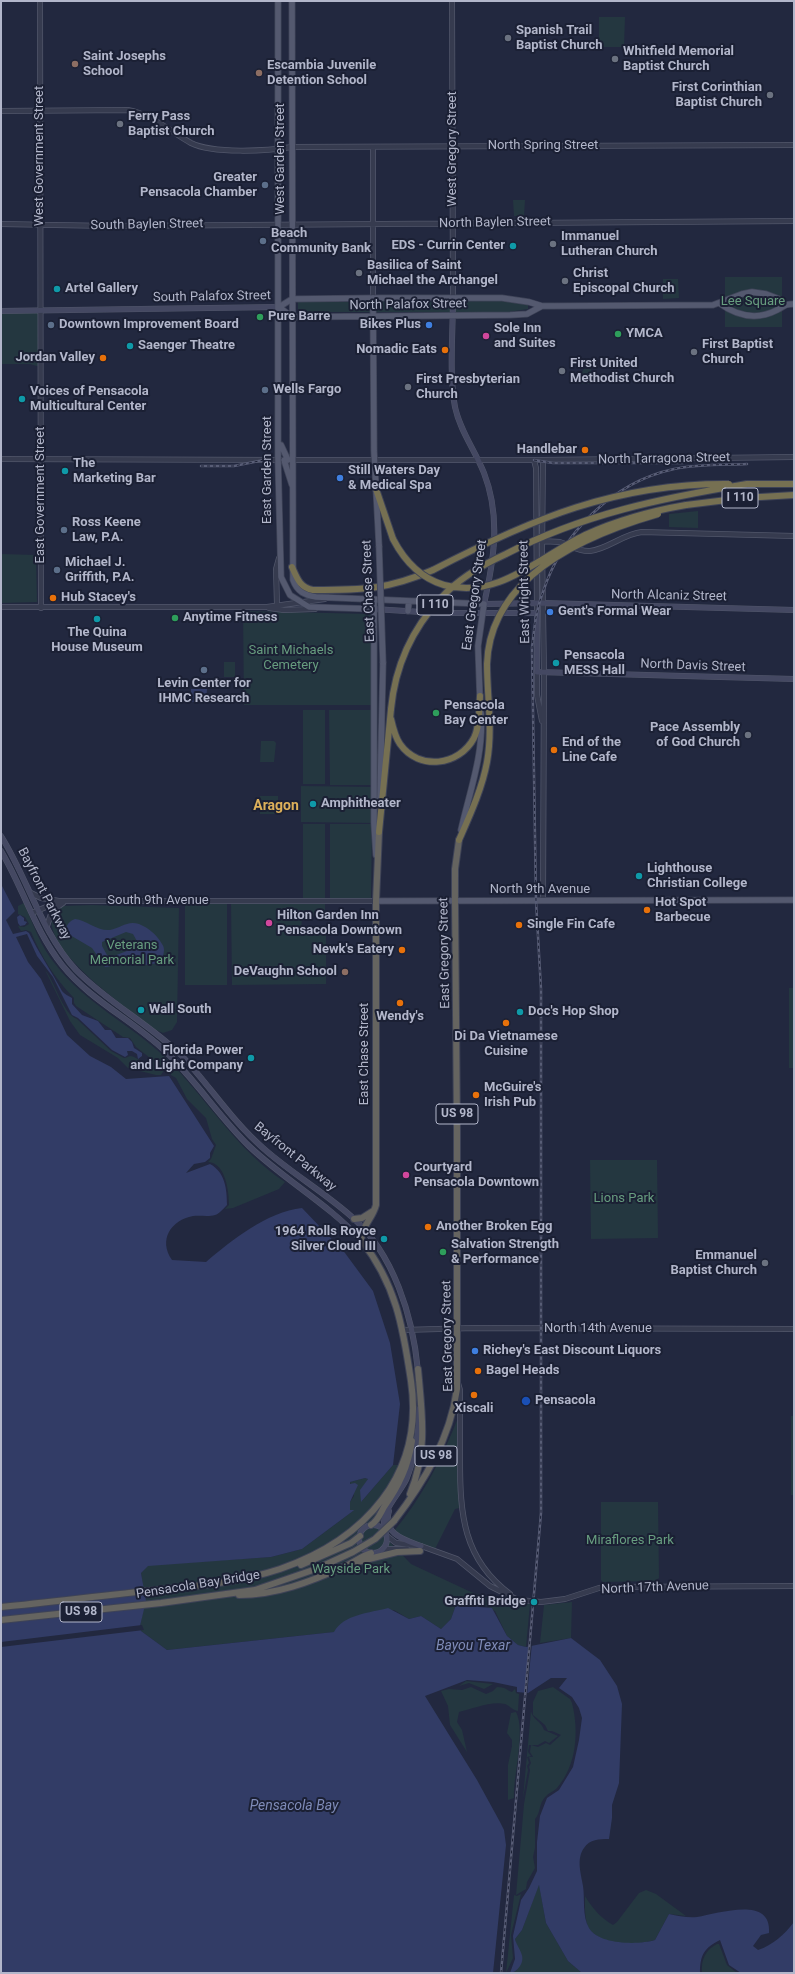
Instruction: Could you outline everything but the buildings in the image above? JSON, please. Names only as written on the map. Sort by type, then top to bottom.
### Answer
[{"type":"highway","points":[[292,567],[300,584],[307,589],[376,588],[401,583],[433,570],[500,536],[542,518],[599,499],[626,493],[677,486],[747,484]]},
{"type":"highway","name":"I 110","points":[[391,719],[394,686],[400,666],[418,627],[446,593],[473,571],[530,542],[616,510],[696,492],[747,484],[794,484]]},
{"type":"highway","points":[[376,489],[393,539],[406,560],[426,577],[449,586],[478,588],[494,584],[513,576],[575,540],[608,525],[643,514],[686,505]]},
{"type":"highway","name":"I 110","points":[[686,505],[743,498],[794,496]]},
{"type":"highway","points":[[459,840],[479,792],[487,761],[490,728],[487,664],[490,635],[498,615],[510,597],[533,574],[567,551],[597,536],[632,522],[686,505]]},
{"type":"highway","points":[[391,719],[397,740],[410,754],[429,762],[445,761],[461,754],[474,738],[478,722],[480,696]]},
{"type":"highway","points":[[379,832],[391,719]]},
{"type":"highway","name":"East Chase Street","points":[[375,1210],[376,864],[379,832]]},
{"type":"highway","name":"East Gregory Street","points":[[458,1382],[455,901],[456,862],[459,840]]},
{"type":"highway","points":[[354,1219],[362,1218],[375,1210]]},
{"type":"highway","points":[[361,1240],[362,1229],[375,1210]]},
{"type":"highway","name":"Bayfront Parkway","points":[[361,1240],[374,1258],[387,1282],[397,1306],[403,1330],[409,1367]]},
{"type":"highway","name":"Pensacola Bay Bridge","points":[[1,1607],[173,1589],[251,1577],[279,1569],[312,1555],[332,1544],[372,1512],[392,1488],[400,1470],[410,1437],[412,1415],[413,1398],[409,1367]]},
{"type":"highway","points":[[404,1508],[418,1470],[423,1445],[418,1369]]},
{"type":"highway","name":"Pensacola Bay Bridge","points":[[1,1620],[161,1604],[218,1596],[273,1584],[316,1569],[353,1552],[375,1539],[394,1521],[404,1508],[437,1454],[448,1426],[458,1382]]},
{"type":"highway","points":[[371,1525],[378,1519],[406,1470],[413,1434],[412,1415]]},
{"type":"highway","points":[[279,1569],[294,1568],[351,1543],[360,1536]]},
{"type":"highway","points":[[218,1596],[259,1595],[291,1587],[350,1564],[397,1552],[421,1548]]},
{"type":"highway","points":[[350,1564],[362,1556],[371,1553]]},
{"type":"main road","name":"West Garden Street","points":[[278,1],[279,307]]},
{"type":"main road","name":"West Garden Street","points":[[292,1],[292,317]]},
{"type":"main road","name":"North Palafox Street","points":[[292,299],[502,298],[529,302],[542,306],[713,305],[742,294],[756,292],[779,299],[785,304],[794,304]]},
{"type":"main road","name":"East Chase Street","points":[[373,298],[374,460],[383,663],[379,832]]},
{"type":"main road","name":"East Gregory Street","points":[[453,298],[454,390],[458,418],[466,438],[478,460],[490,495],[495,533],[493,561],[482,613],[477,652],[482,727],[480,755],[459,840]]},
{"type":"main road","points":[[292,299],[279,307],[292,317]]},
{"type":"main road","name":"North Palafox Street","points":[[719,303],[728,310],[754,317],[778,310],[785,304]]},
{"type":"main road","name":"North Palafox Street","points":[[292,317],[527,314],[542,306]]},
{"type":"main road","name":"South Palafox Street","points":[[1,311],[279,307]]},
{"type":"main road","name":"East Garden Street","points":[[279,307],[279,437],[294,495],[292,567],[294,583],[300,591],[309,596],[332,598]]},
{"type":"main road","name":"East Garden Street","points":[[292,317],[286,460],[279,558],[283,584],[290,595],[308,607],[322,608]]},
{"type":"main road","points":[[279,437],[294,495]]},
{"type":"main road","name":"North Alcaniz Street","points":[[332,598],[484,604],[543,603],[794,610]]},
{"type":"main road","name":"East Chase Street","points":[[374,599],[374,822],[376,864]]},
{"type":"main road","points":[[408,611],[409,601]]},
{"type":"main road","points":[[322,608],[482,613],[537,613]]},
{"type":"main road","name":"East Wright Street","points":[[536,672],[537,613]]},
{"type":"main road","name":"North Davis Street","points":[[536,672],[794,679]]},
{"type":"main road","name":"Bayfront Parkway","points":[[1,836],[16,862],[58,947],[76,970],[180,1052],[249,1135],[278,1161],[354,1219],[376,1246],[391,1271],[404,1305],[418,1369],[419,1416],[410,1468],[397,1495],[385,1514],[384,1530]]},
{"type":"main road","name":"Bayfront Parkway","points":[[1,851],[49,947],[71,975],[86,990],[164,1050],[178,1064],[226,1122],[250,1147],[278,1171],[328,1207],[361,1240]]},
{"type":"main road","name":"North 9th Avenue","points":[[376,901],[794,900]]},
{"type":"main road","points":[[137,1029],[156,1040],[170,1052],[180,1052]]},
{"type":"main road","points":[[397,1495],[388,1514],[390,1529],[401,1538],[421,1548]]},
{"type":"main road","points":[[371,1525],[376,1525],[384,1530],[387,1536],[387,1543],[383,1549],[377,1553],[371,1553],[361,1546],[360,1536],[363,1529],[371,1525]]},
{"type":"street","name":"West Government Street","points":[[40,1],[40,311]]},
{"type":"street","name":"West Gregory Street","points":[[452,1],[453,298]]},
{"type":"street","name":"North Spring Street","points":[[1,111],[128,110],[141,113],[192,143],[218,150],[278,149],[292,147],[794,145]]},
{"type":"street","points":[[373,147],[373,298]]},
{"type":"street","name":"North Baylen Street","points":[[292,224],[794,221]]},
{"type":"street","name":"South Baylen Street","points":[[1,224],[292,224]]},
{"type":"street","name":"East Government Street","points":[[40,311],[41,608]]},
{"type":"street","name":"North Tarragona Street","points":[[1,459],[543,460],[794,457]]},
{"type":"street","name":"East Wright Street","points":[[534,460],[536,468],[537,613]]},
{"type":"street","name":"East Wright Street","points":[[543,460],[543,900]]},
{"type":"street","points":[[536,538],[542,541],[559,542],[582,551],[595,550],[638,533],[794,536]]},
{"type":"street","points":[[277,605],[276,569],[279,558]]},
{"type":"street","name":"North Alcaniz Street","points":[[267,607],[332,598]]},
{"type":"street","points":[[537,613],[543,603]]},
{"type":"street","points":[[1,608],[267,607],[284,610],[322,608]]},
{"type":"street","name":"East Wright Street","points":[[536,672],[539,711],[543,723]]},
{"type":"street","points":[[31,893],[41,898],[60,901]]},
{"type":"street","name":"South 9th Avenue","points":[[32,913],[60,901],[287,901]]},
{"type":"street","points":[[47,926],[49,916],[55,908],[62,903],[70,901]]},
{"type":"street","name":"North 9th Avenue","points":[[287,901],[376,901]]},
{"type":"street","name":"North 14th Avenue","points":[[403,1330],[410,1328],[794,1328]]},
{"type":"street","name":"East Gregory Street","points":[[458,1382],[460,1390],[460,1491],[463,1522],[472,1546],[486,1569],[499,1585],[518,1600]]},
{"type":"street","name":"North 17th Avenue","points":[[387,1536],[398,1543],[436,1551],[457,1559],[490,1586],[518,1600],[549,1602],[565,1599],[598,1588],[621,1586],[794,1586]]},
{"type":"street","name":"North 17th Avenue","points":[[383,1549],[421,1548]]},
{"type":"green space","points":[[599,17],[625,17],[624,47],[599,47]]},
{"type":"green space","points":[[513,200],[525,200],[524,216],[514,216]]},
{"type":"green space","name":"Lee Square","points":[[725,277],[782,277],[782,327],[725,327]]},
{"type":"green space","points":[[663,279],[678,279],[679,298],[663,299]]},
{"type":"green space","points":[[510,301],[528,304],[528,309],[509,312],[298,312],[298,302]]},
{"type":"green space","points":[[1,311],[40,311],[40,367],[30,364],[1,364]]},
{"type":"green space","points":[[584,369],[591,369],[591,384],[581,384],[582,372]]},
{"type":"green space","points":[[698,511],[698,528],[669,527],[669,514]]},
{"type":"green space","points":[[1,554],[36,555],[37,602],[1,603]]},
{"type":"green space","name":"Saint Michaels Cemetery","points":[[243,611],[371,614],[372,705],[244,705]]},
{"type":"green space","points":[[224,662],[235,662],[235,677],[224,677]]},
{"type":"green space","points":[[303,710],[325,710],[325,784],[303,784]]},
{"type":"green space","points":[[329,710],[373,710],[372,785],[330,785]]},
{"type":"green space","points":[[261,741],[274,741],[276,743],[274,762],[260,762]]},
{"type":"green space","points":[[301,786],[374,787],[374,823],[301,822]]},
{"type":"green space","points":[[260,796],[278,796],[278,814],[260,814]]},
{"type":"green space","points":[[303,824],[325,824],[325,899],[303,899]]},
{"type":"green space","points":[[330,824],[372,824],[371,899],[330,899]]},
{"type":"green space","points":[[24,903],[46,951],[68,979],[80,991],[165,1057],[251,1155],[285,1182],[279,1189],[233,1208],[225,1209],[229,1205],[227,1186],[223,1173],[219,1167],[208,1162],[211,1159],[216,1145],[212,1139],[206,1118],[187,1099],[176,1078],[171,1075],[170,1066],[166,1067],[161,1075],[128,1068],[118,1058],[80,1035],[70,1021],[45,970],[63,1004],[72,1016],[111,1051],[124,1058],[132,1056],[150,1064],[154,1061],[136,1047],[130,1038],[123,1037],[76,1006],[74,1003],[74,998],[49,967],[31,932],[26,930],[21,931],[18,926],[24,927],[29,924],[25,917],[18,914],[18,906]]},
{"type":"green space","points":[[185,903],[227,903],[227,985],[185,985]]},
{"type":"green space","points":[[231,903],[325,903],[325,916],[302,917],[301,932],[326,932],[326,984],[232,985]]},
{"type":"green space","name":"Veterans Memorial Park","points":[[92,905],[179,908],[177,1022],[172,1030],[163,1033],[156,1030],[109,995],[74,962],[61,946],[53,930],[52,915],[61,906]]},
{"type":"green space","points":[[789,988],[794,988],[794,1068],[789,1068]]},
{"type":"green space","name":"Lions Park","points":[[590,1160],[657,1160],[658,1238],[591,1239]]},
{"type":"green space","points":[[791,1416],[794,1416],[794,1495],[791,1495]]},
{"type":"green space","points":[[458,1418],[459,1508],[455,1509],[435,1549],[402,1537],[394,1531],[414,1505],[430,1477]]},
{"type":"green space","name":"Wayside Park","points":[[393,1465],[403,1465],[375,1522],[385,1537],[411,1564],[471,1592],[499,1601],[530,1604],[526,1647],[518,1645],[507,1636],[495,1611],[486,1606],[470,1607],[457,1602],[451,1619],[441,1629],[421,1616],[409,1619],[394,1610],[334,1632],[167,1650],[141,1631],[140,1626],[145,1601],[141,1573],[148,1565],[271,1557],[302,1549],[353,1511],[350,1511],[350,1502],[354,1496],[350,1482],[365,1478],[368,1479],[361,1490],[362,1501]]},
{"type":"green space","name":"Miraflores Park","points":[[601,1502],[658,1502],[659,1578],[655,1581],[603,1582],[601,1580]]},
{"type":"green space","points":[[572,1602],[571,1638],[540,1643],[544,1605]]},
{"type":"green space","points":[[466,1681],[493,1684],[484,1689],[469,1683],[459,1686]]},
{"type":"green space","points":[[471,1687],[486,1694],[493,1691],[497,1687],[504,1688],[512,1692],[515,1689],[516,1693],[519,1694],[518,1711],[505,1704],[499,1703],[488,1704],[459,1712],[457,1722],[462,1730],[467,1752],[450,1725],[448,1706],[441,1691],[449,1689],[462,1690]]},
{"type":"green space","points":[[553,1687],[570,1699],[572,1703],[576,1736],[575,1747],[569,1769],[564,1779],[557,1788],[544,1798],[535,1819],[535,1848],[533,1857],[535,1868],[527,1882],[526,1889],[516,1895],[524,1804],[530,1770],[529,1767],[531,1763],[529,1757],[533,1757],[530,1752],[531,1745],[538,1747],[546,1743],[550,1745],[561,1735],[548,1731],[545,1725],[533,1715],[533,1702],[538,1691]]},
{"type":"green space","points":[[531,1711],[544,1730],[558,1736],[549,1743],[545,1741],[538,1745],[529,1745],[528,1752],[531,1756],[527,1757],[529,1763],[527,1766],[528,1770],[523,1798]]},
{"type":"green space","points":[[516,1712],[520,1730],[514,1798],[508,1800],[508,1765],[512,1740],[507,1733],[511,1713]]},
{"type":"green space","points":[[539,1884],[546,1923],[568,1961],[582,1973],[512,1973],[517,1970],[515,1939],[522,1930]]},
{"type":"green space","points":[[646,1890],[656,1894],[686,1916],[669,1914],[655,1940],[647,1942],[630,1944],[611,1942],[596,1935],[590,1930],[586,1918],[585,1896],[597,1912],[613,1925],[617,1922],[639,1893]]},
{"type":"green space","points":[[521,1894],[511,1935],[513,1958],[506,1973],[514,1895],[517,1896]]},
{"type":"green space","points":[[719,1944],[727,1965],[737,1973],[702,1973],[702,1964],[707,1952]]},
{"type":"water","points":[[191,689],[207,689],[206,702],[191,702]]},
{"type":"water","name":"Pensacola Bay","points":[[1,884],[15,911],[6,920],[13,934],[26,931],[29,933],[62,991],[72,998],[72,1004],[82,1015],[98,1021],[105,1030],[111,1030],[116,1038],[128,1038],[132,1042],[134,1048],[142,1053],[142,1056],[138,1059],[137,1054],[132,1051],[127,1051],[128,1055],[125,1057],[112,1050],[78,1018],[72,1015],[53,977],[37,956],[27,934],[16,937],[28,962],[41,979],[67,1035],[90,1056],[111,1067],[126,1079],[169,1076],[214,1146],[210,1153],[210,1158],[205,1162],[194,1164],[186,1173],[210,1164],[215,1167],[222,1176],[226,1187],[227,1205],[217,1214],[185,1218],[173,1226],[169,1232],[166,1245],[172,1260],[206,1262],[239,1236],[263,1221],[276,1215],[302,1208],[345,1253],[373,1291],[390,1343],[400,1404],[393,1465],[361,1502],[360,1490],[368,1479],[365,1478],[350,1482],[350,1484],[355,1483],[358,1485],[350,1502],[350,1510],[354,1510],[302,1549],[271,1557],[148,1566],[141,1573],[146,1601],[140,1626],[141,1631],[167,1650],[334,1632],[344,1621],[358,1615],[388,1608],[409,1619],[421,1616],[441,1629],[451,1619],[457,1602],[470,1607],[474,1603],[479,1607],[492,1608],[507,1636],[518,1645],[526,1647],[571,1638],[600,1660],[617,1686],[622,1704],[619,1783],[612,1805],[609,1839],[598,1839],[592,1841],[586,1845],[580,1857],[584,1891],[585,1918],[589,1928],[594,1934],[610,1941],[639,1943],[655,1940],[669,1914],[683,1917],[697,1917],[730,1911],[753,1910],[762,1914],[768,1921],[769,1933],[761,1935],[753,1946],[758,1950],[778,1939],[794,1922],[794,1973],[741,1973],[729,1965],[720,1940],[710,1946],[704,1953],[701,1961],[700,1973],[582,1973],[568,1961],[546,1923],[539,1885],[522,1930],[515,1939],[522,1955],[522,1962],[517,1970],[510,1973],[515,1959],[513,1936],[521,1900],[529,1888],[537,1871],[537,1842],[540,1816],[547,1798],[559,1790],[573,1767],[579,1740],[582,1718],[579,1708],[572,1697],[559,1688],[567,1678],[551,1678],[528,1693],[517,1692],[517,1687],[493,1682],[467,1680],[425,1696],[477,1780],[504,1830],[506,1845],[493,1973],[1,1973]]},
{"type":"water","points":[[20,915],[24,918],[24,921],[27,922],[25,925],[20,926],[18,923],[17,917]]},
{"type":"water","points":[[75,919],[84,921],[105,930],[114,929],[131,923],[139,924],[152,932],[158,938],[164,947],[163,956],[156,963],[152,964],[146,965],[123,963],[105,967],[92,948],[70,935],[66,928],[69,922]],"holes":[[[126,932],[133,934],[138,943],[137,947],[114,956],[107,955],[102,946],[102,942]]]},
{"type":"pier","points":[[142,1625],[144,1630],[1,1647],[1,1642]]},
{"type":"pier","points":[[532,1643],[527,1695],[525,1695],[529,1644]]},
{"type":"railway","points":[[201,466],[234,466],[264,460]]},
{"type":"railway","points":[[534,460],[553,463],[683,463]]},
{"type":"railway","points":[[501,1973],[541,1513],[541,989],[536,901],[532,648],[536,620],[543,592],[552,570],[563,550],[593,513],[611,498],[630,485],[674,469],[701,465],[747,464]]},
{"type":"place","name":"Spanish Trail Baptist Church","points":[[508,38]]},
{"type":"place","name":"Whitfield Memorial Baptist Church","points":[[615,59]]},
{"type":"place","name":"Saint Josephs School","points":[[75,64]]},
{"type":"place","name":"Escambia Juvenile Detention School","points":[[259,73]]},
{"type":"place","name":"First Corinthian Baptist Church","points":[[770,95]]},
{"type":"place","name":"Ferry Pass Baptist Church","points":[[120,124]]},
{"type":"place","name":"Greater Pensacola Chamber","points":[[265,185]]},
{"type":"place","name":"Beach Community Bank","points":[[263,241]]},
{"type":"place","name":"Immanuel Lutheran Church","points":[[553,244]]},
{"type":"place","name":"EDS - Currin Center","points":[[513,246]]},
{"type":"place","name":"Basilica of Saint Michael the Archangel","points":[[359,273]]},
{"type":"place","name":"Christ Episcopal Church","points":[[565,281]]},
{"type":"place","name":"Artel Gallery","points":[[57,289]]},
{"type":"place","name":"Pure Barre","points":[[260,317]]},
{"type":"place","name":"Downtown Improvement Board","points":[[51,325]]},
{"type":"place","name":"Bikes Plus","points":[[429,325]]},
{"type":"place","name":"YMCA","points":[[618,334]]},
{"type":"place","name":"Sole Inn and Suites","points":[[486,336]]},
{"type":"place","name":"Saenger Theatre","points":[[130,346]]},
{"type":"place","name":"Nomadic Eats","points":[[445,350]]},
{"type":"place","name":"First Baptist Church","points":[[694,352]]},
{"type":"place","name":"Jordan Valley","points":[[103,358]]},
{"type":"place","name":"First United Methodist Church","points":[[562,371]]},
{"type":"place","name":"First Presbyterian Church","points":[[408,387]]},
{"type":"place","name":"Wells Fargo","points":[[265,390]]},
{"type":"place","name":"Voices of Pensacola Multicultural Center","points":[[22,399]]},
{"type":"place","name":"Handlebar","points":[[585,450]]},
{"type":"place","name":"The Marketing Bar","points":[[65,471]]},
{"type":"place","name":"Still Waters Day & Medical Spa","points":[[340,478]]},
{"type":"place","name":"Ross Keene Law, P.A.","points":[[64,530]]},
{"type":"place","name":"Michael J. Griffith, P.A.","points":[[57,570]]},
{"type":"place","name":"Hub Stacey's","points":[[53,598]]},
{"type":"place","name":"Gent's Formal Wear","points":[[550,612]]},
{"type":"place","name":"Anytime Fitness","points":[[175,618]]},
{"type":"place","name":"The Quina House Museum","points":[[97,619]]},
{"type":"place","name":"Pensacola MESS Hall","points":[[556,663]]},
{"type":"place","name":"Levin Center for IHMC Research","points":[[204,670]]},
{"type":"place","name":"Pensacola Bay Center","points":[[436,713]]},
{"type":"place","name":"Pace Assembly of God Church","points":[[748,735]]},
{"type":"place","name":"End of the Line Cafe","points":[[554,750]]},
{"type":"place","name":"Amphitheater","points":[[313,804]]},
{"type":"place","name":"Lighthouse Christian College","points":[[639,876]]},
{"type":"place","name":"Hot Spot Barbecue","points":[[647,910]]},
{"type":"place","name":"Hilton Garden Inn Pensacola Downtown","points":[[269,923]]},
{"type":"place","name":"Single Fin Cafe","points":[[519,925]]},
{"type":"place","name":"Newk's Eatery","points":[[402,950]]},
{"type":"place","name":"DeVaughn School","points":[[345,972]]},
{"type":"place","name":"Wendy's","points":[[400,1003]]},
{"type":"place","name":"Wall South","points":[[141,1010]]},
{"type":"place","name":"Doc's Hop Shop","points":[[520,1012]]},
{"type":"place","name":"Di Da Vietnamese Cuisine","points":[[506,1023]]},
{"type":"place","name":"Florida Power and Light Company","points":[[251,1058]]},
{"type":"place","name":"McGuire's Irish Pub","points":[[476,1095]]},
{"type":"place","name":"Courtyard Pensacola Downtown","points":[[406,1175]]},
{"type":"place","name":"Another Broken Egg","points":[[428,1227]]},
{"type":"place","name":"1964 Rolls Royce Silver Cloud III","points":[[384,1239]]},
{"type":"place","name":"Salvation Strength & Performance","points":[[443,1252]]},
{"type":"place","name":"Emmanuel Baptist Church","points":[[765,1263]]},
{"type":"place","name":"Richey's East Discount Liquors","points":[[475,1351]]},
{"type":"place","name":"Bagel Heads","points":[[478,1371]]},
{"type":"place","name":"Xiscali","points":[[474,1395]]},
{"type":"place","name":"Pensacola","points":[[526,1401]]},
{"type":"place","name":"Graffiti Bridge","points":[[534,1602]]},
{"type":"district","name":"Aragon","points":[[276,806]]},
{"type":"water label","name":"Bayou Texar","points":[[473,1646]]}]
